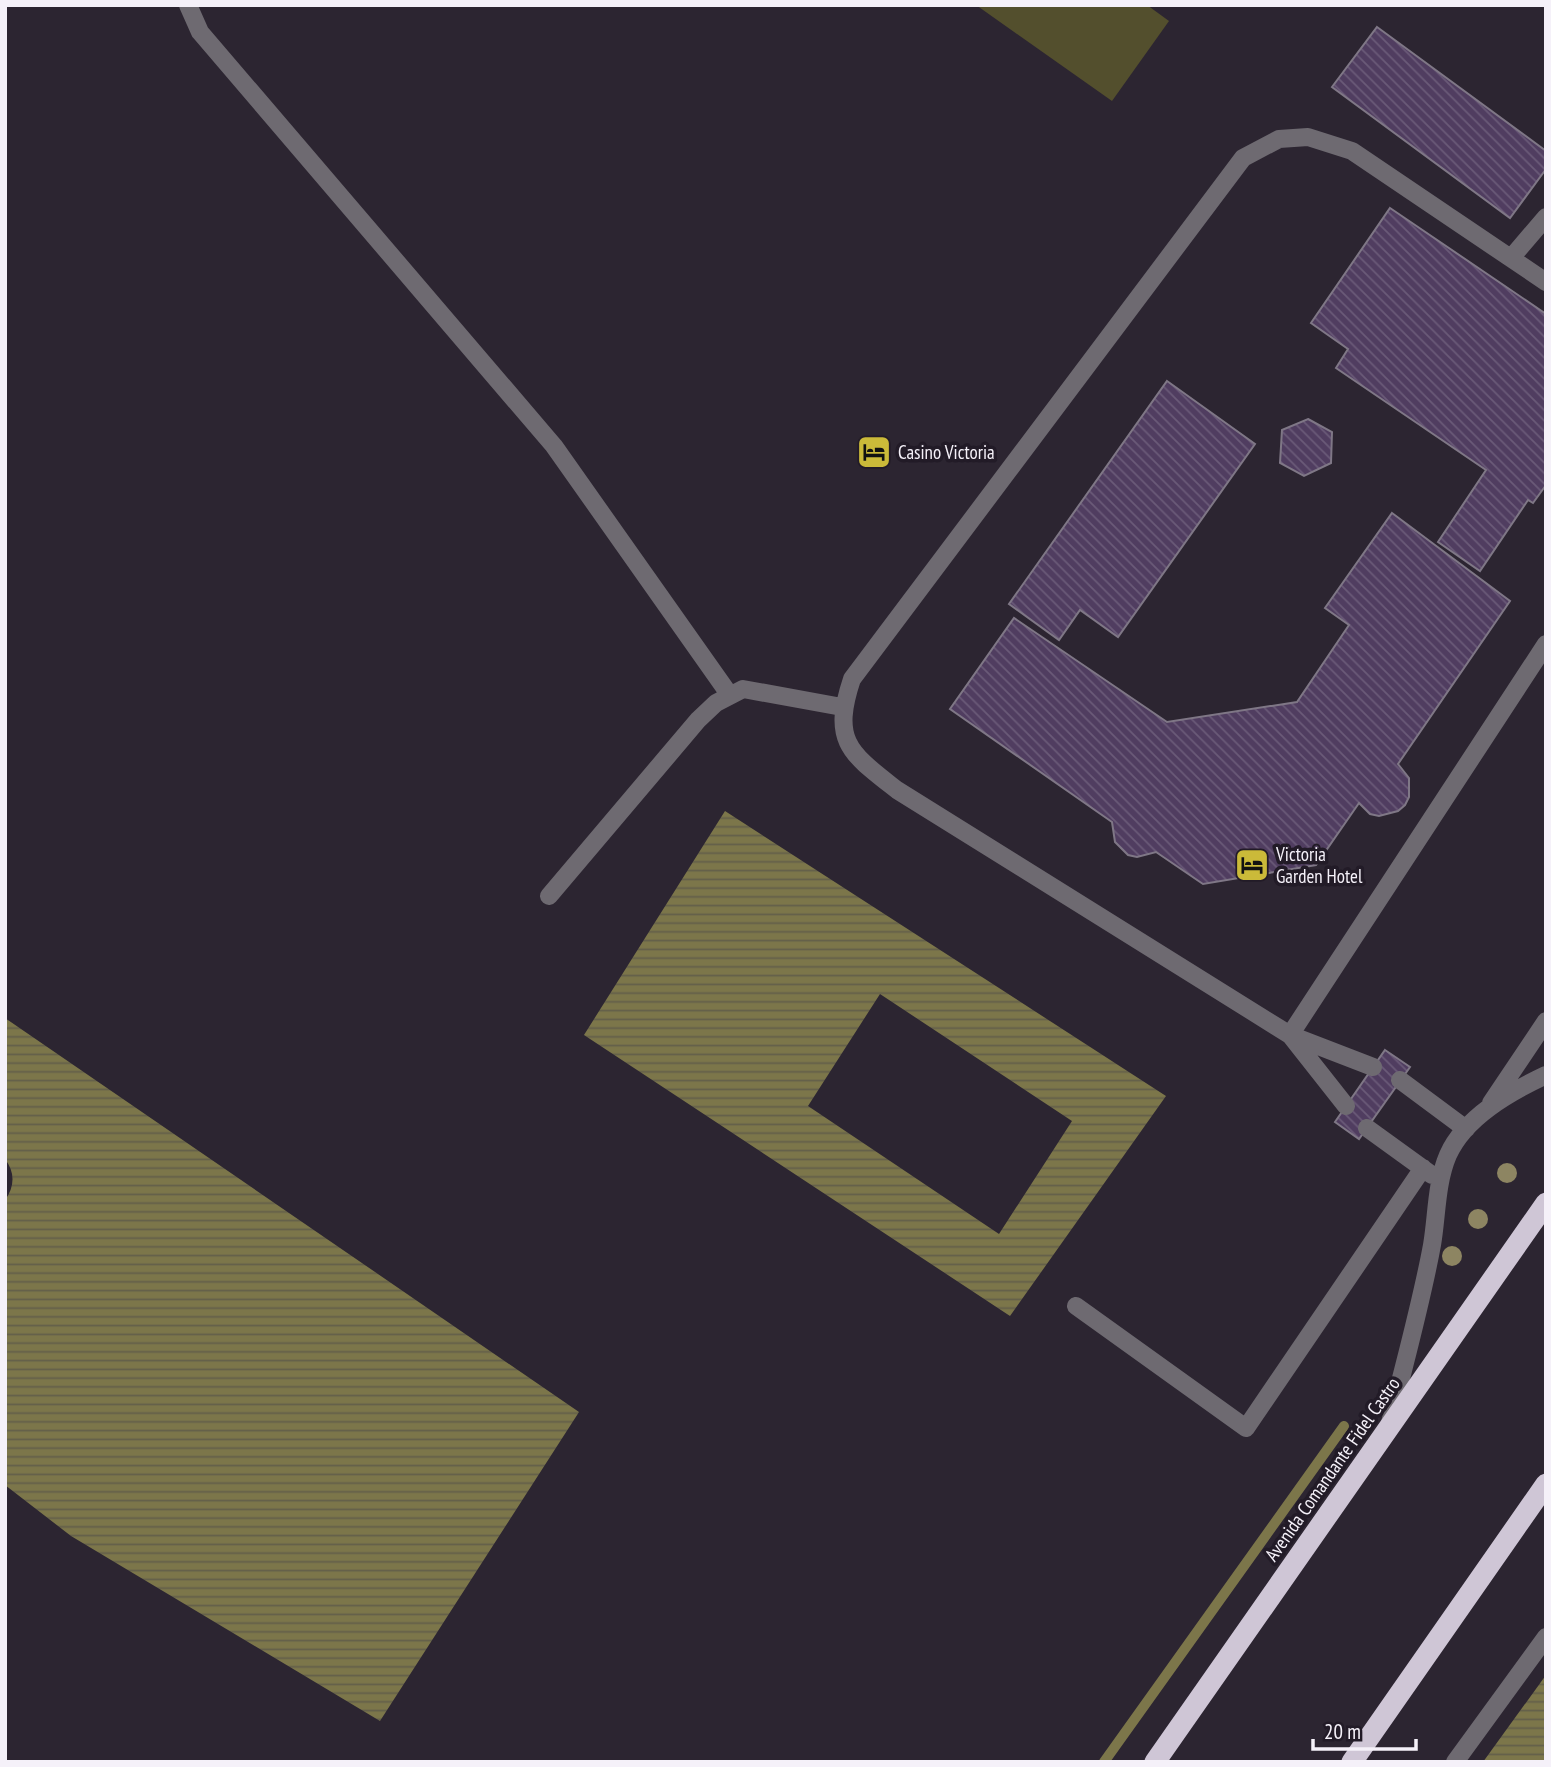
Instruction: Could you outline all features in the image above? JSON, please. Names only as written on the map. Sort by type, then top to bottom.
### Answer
[{"type":"highway","name":"Avenida Comandante Fidel Castro","points":[[1156,1762],[1546,1203]]},
{"type":"highway","points":[[1352,1762],[1546,1484]]},
{"type":"street","points":[[188,5],[200,32],[554,446],[729,694]]},
{"type":"street","points":[[1373,1067],[1290,1035],[897,790],[860,761],[844,736],[842,708],[852,680],[1243,158],[1279,139],[1308,137],[1352,151],[1546,282]]},
{"type":"street","points":[[1511,258],[1546,217]]},
{"type":"street","points":[[1290,1035],[1546,644]]},
{"type":"street","points":[[549,897],[698,720],[729,694],[743,689],[842,708]]},
{"type":"street","points":[[1485,1111],[1546,1021]]},
{"type":"street","points":[[1290,1035],[1346,1106]]},
{"type":"street","points":[[1390,1424],[1432,1245],[1441,1182],[1449,1155],[1466,1129],[1485,1111],[1524,1085],[1546,1075]]},
{"type":"street","points":[[1400,1080],[1466,1129]]},
{"type":"street","points":[[1367,1128],[1441,1182]]},
{"type":"street","points":[[1076,1306],[1246,1428],[1423,1168]]},
{"type":"street","points":[[1455,1762],[1546,1637]]},
{"type":"shaded area","points":[[976,5],[1147,5],[1169,21],[1112,101]]},
{"type":"shaded area","points":[[725,811],[1166,1096],[1010,1316],[584,1035]],"holes":[[[880,994],[1072,1121],[999,1234],[808,1106]]]},
{"type":"shaded area","points":[[5,1018],[579,1412],[380,1721],[71,1536],[5,1485],[5,1200],[11,1190],[12,1179],[11,1169],[5,1159]]},
{"type":"shaded area","points":[[1546,1675],[1546,1762],[1483,1762]]},
{"type":"building","points":[[1377,27],[1546,151],[1546,169],[1510,218],[1332,87]]},
{"type":"building","points":[[1390,208],[1546,314],[1546,485],[1533,503],[1528,500],[1480,571],[1438,542],[1486,470],[1336,368],[1348,349],[1311,323]]},
{"type":"building","points":[[1167,381],[1255,444],[1118,637],[1080,610],[1059,640],[1009,604]]},
{"type":"building","points":[[1308,419],[1332,432],[1331,463],[1304,476],[1280,463],[1282,430]]},
{"type":"building","points":[[1392,513],[1510,601],[1398,764],[1409,778],[1409,797],[1405,805],[1398,811],[1379,816],[1370,814],[1359,803],[1316,865],[1203,884],[1156,852],[1137,857],[1128,855],[1115,842],[1112,822],[950,709],[1014,618],[1167,722],[1297,702],[1349,625],[1325,608]]},
{"type":"building","points":[[1385,1050],[1410,1067],[1359,1139],[1335,1122]]},
{"type":"waterway","points":[[1104,1762],[1344,1426]]},
{"type":"place","name":"Casino Victoria","points":[[874,452]]},
{"type":"place","name":"Victoria Garden Hotel","points":[[1252,865]]}]
